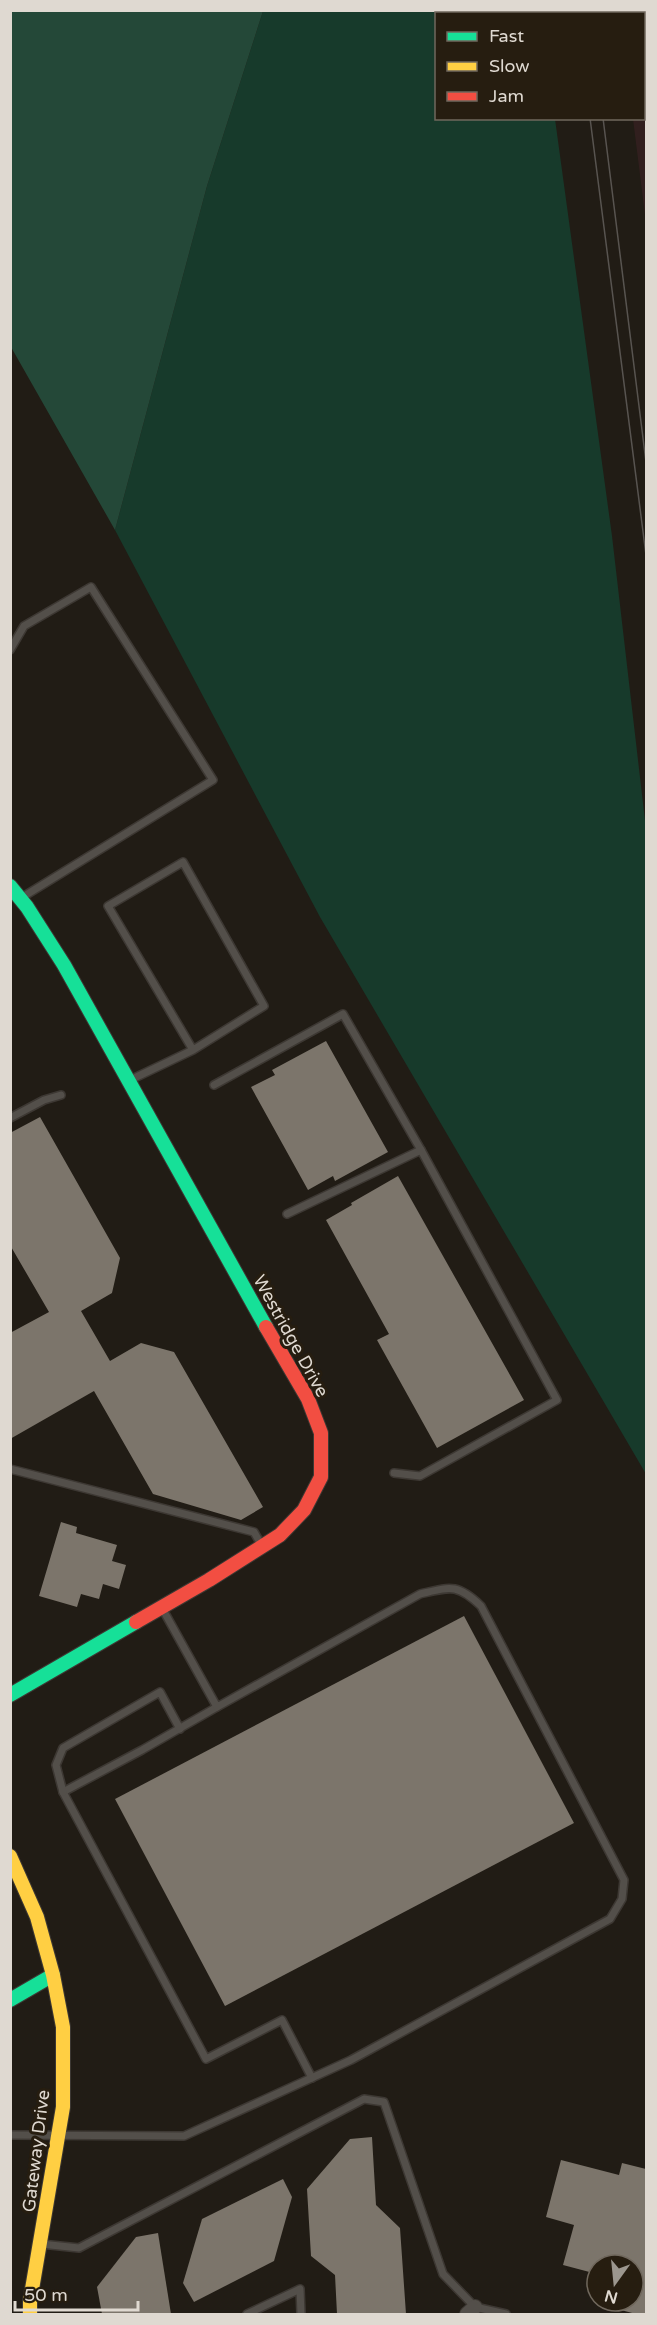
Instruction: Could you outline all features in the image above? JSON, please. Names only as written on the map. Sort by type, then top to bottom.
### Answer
[{"type":"street","name":"Westridge Drive","points":[[10,886],[64,965],[225,1257],[308,1399],[321,1433],[321,1477],[304,1510],[279,1535],[162,1608],[10,1695]]},
{"type":"street","name":"Gateway Drive","points":[[10,1856],[37,1917],[63,2027],[63,2107],[30,2301],[30,2314]]},
{"type":"street","points":[[10,2000],[52,1975]]},
{"type":"lane","points":[[10,650],[24,626],[91,587],[213,780],[20,898]]},
{"type":"lane","points":[[128,1081],[193,1050],[264,1006],[183,862],[108,906],[193,1050]]},
{"type":"lane","points":[[214,1085],[343,1014],[421,1150],[557,1400],[420,1476],[394,1473]]},
{"type":"lane","points":[[10,1118],[44,1100],[61,1095]]},
{"type":"lane","points":[[287,1214],[421,1150]]},
{"type":"lane","points":[[10,1469],[254,1532],[262,1546]]},
{"type":"lane","points":[[10,2135],[184,2136],[351,2060],[610,1919],[622,1899],[624,1880],[481,1606],[464,1590],[444,1588],[420,1594],[63,1792]]},
{"type":"lane","points":[[162,1608],[217,1707]]},
{"type":"lane","points":[[180,1729],[160,1692],[63,1748],[56,1765],[63,1792],[206,2060],[282,2020],[312,2078]]},
{"type":"lane","points":[[41,2244],[79,2248],[364,2099],[384,2102],[443,2274],[471,2311],[506,2314]]},
{"type":"lane","points":[[247,2314],[300,2289],[301,2314]]},
{"type":"shaded area","points":[[646,11],[646,223],[633,120],[645,120],[645,12],[620,12]]},
{"type":"green space","points":[[10,11],[263,11],[207,186],[115,530],[11,347]]},
{"type":"green space","points":[[263,11],[540,11],[435,12],[435,120],[555,120],[612,536],[646,829],[646,1474],[320,917],[115,530],[207,186]]},
{"type":"building","points":[[326,1041],[388,1152],[335,1181],[333,1176],[308,1190],[251,1087],[275,1075],[272,1070]]},
{"type":"building","points":[[40,1117],[120,1258],[112,1293],[81,1311],[110,1361],[141,1343],[174,1352],[263,1507],[241,1520],[153,1494],[94,1391],[10,1439],[10,1333],[49,1312],[10,1245],[10,1133]]},
{"type":"building","points":[[398,1176],[524,1400],[437,1448],[377,1340],[389,1334],[326,1220]]},
{"type":"building","points":[[61,1522],[77,1527],[76,1533],[117,1545],[112,1561],[126,1565],[119,1589],[103,1584],[99,1599],[81,1594],[77,1607],[39,1596]]},
{"type":"building","points":[[464,1616],[574,1823],[225,2006],[115,1799]]},
{"type":"building","points":[[372,2137],[376,2205],[400,2228],[406,2314],[337,2314],[335,2275],[311,2256],[307,2189],[350,2139]]},
{"type":"building","points":[[561,2160],[619,2175],[622,2163],[646,2169],[646,2314],[632,2313],[645,2313],[645,2253],[585,2253],[585,2271],[563,2265],[574,2225],[546,2217]]},
{"type":"building","points":[[283,2179],[292,2197],[274,2261],[194,2302],[183,2283],[202,2219]]},
{"type":"building","points":[[158,2233],[171,2314],[102,2314],[97,2287],[136,2237]]},
{"type":"tram line","points":[[590,120],[646,555]]},
{"type":"tram line","points":[[603,120],[646,462]]},
{"type":"traffic: fast","points":[[10,886],[27,907],[64,965],[266,1327]]},
{"type":"traffic: fast","points":[[10,1695],[136,1622]]},
{"type":"traffic: fast","points":[[10,2000],[53,1975]]},
{"type":"traffic: slow","points":[[10,1856],[37,1917],[53,1975],[63,2027],[63,2107],[30,2301],[30,2314]]},
{"type":"traffic: jam","points":[[136,1622],[209,1580],[280,1535],[304,1510],[321,1477],[321,1433],[308,1399],[266,1327]]}]
